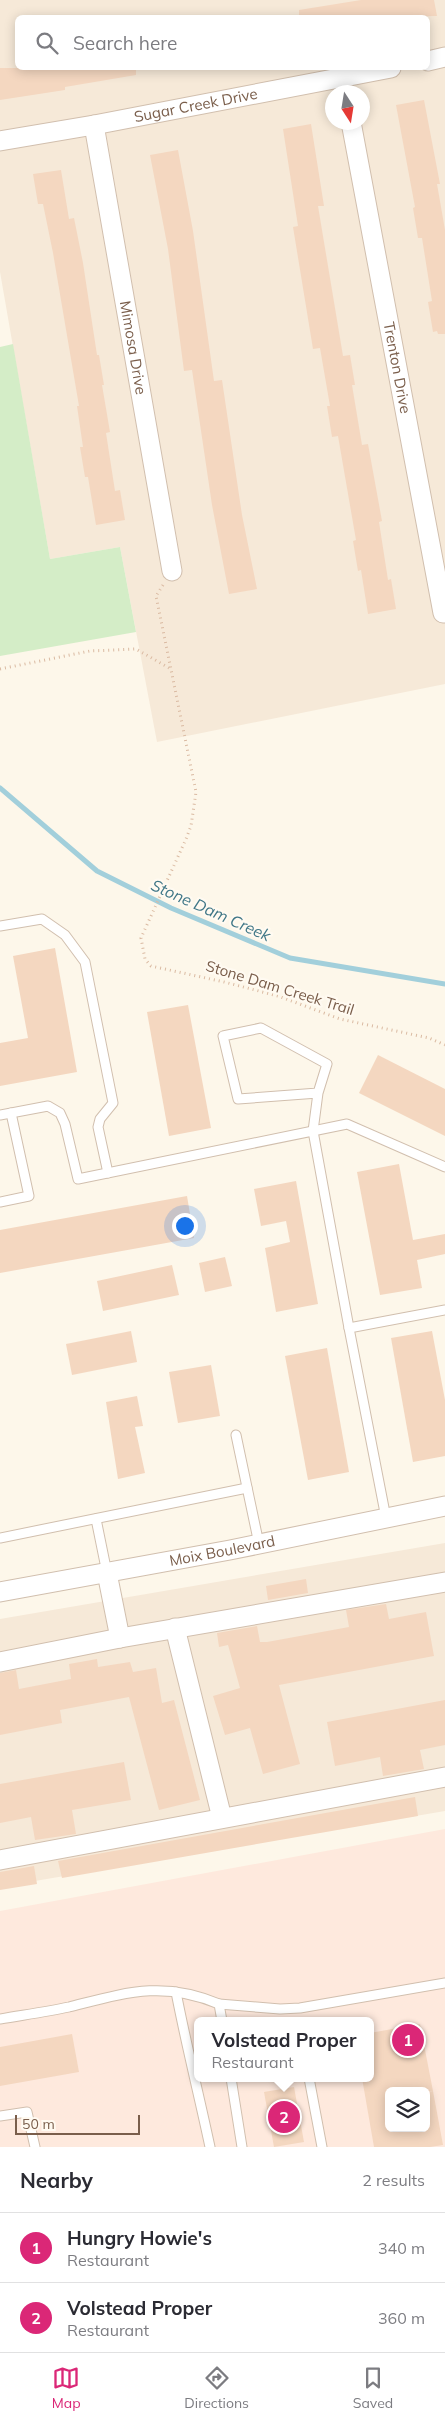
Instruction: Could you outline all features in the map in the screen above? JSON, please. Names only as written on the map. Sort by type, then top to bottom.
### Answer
[{"type":"street","points":[[430,60],[445,57]]},
{"type":"street","name":"Sugar Creek Drive","points":[[344,85],[385,70]]},
{"type":"street","name":"Sugar Creek Drive","points":[[0,141],[325,88]]},
{"type":"street","name":"Mimosa Drive","points":[[94,126],[172,570]]},
{"type":"street","name":"Trenton Drive","points":[[353,130],[444,613]]},
{"type":"street","name":"Moix Boulevard","points":[[0,1592],[259,1544],[445,1506]]},
{"type":"street","points":[[107,1573],[120,1638]]},
{"type":"street","points":[[0,1662],[175,1628],[445,1582]]},
{"type":"street","points":[[175,1628],[222,1818]]},
{"type":"street","points":[[0,1860],[445,1777]]},
{"type":"lane","points":[[0,926],[42,919],[65,935],[85,962],[113,1103],[100,1119],[98,1127],[108,1173]]},
{"type":"lane","points":[[318,1093],[238,1099],[223,1036],[261,1028],[327,1064],[318,1093],[313,1131],[386,1518]]},
{"type":"lane","points":[[0,1115],[48,1106],[60,1113],[65,1124],[78,1179],[347,1124],[445,1167]]},
{"type":"lane","points":[[0,1202],[29,1196],[11,1113]]},
{"type":"lane","points":[[349,1328],[445,1310]]},
{"type":"lane","points":[[236,1435],[259,1544]]},
{"type":"lane","points":[[0,1538],[247,1488]]},
{"type":"lane","points":[[96,1519],[107,1573]]},
{"type":"lane","points":[[0,2019],[66,2007],[122,1992],[157,1990],[196,1994],[219,2004],[280,2009],[300,2008],[445,1983]]},
{"type":"lane","points":[[176,1992],[187,2051],[194,2073]]},
{"type":"lane","points":[[219,2004],[221,2017]]},
{"type":"lane","points":[[196,2082],[210,2147]]},
{"type":"lane","points":[[232,2082],[242,2147]]},
{"type":"lane","points":[[310,2082],[322,2147]]},
{"type":"lane","points":[[0,2116],[27,2112],[35,2147]]},
{"type":"path","name":"Stone Dam Creek Trail","points":[[172,570],[156,596],[196,792],[190,826],[141,938],[145,958],[151,966],[169,972],[184,972],[278,996],[340,1020],[429,1038],[445,1046]]},
{"type":"path","points":[[0,669],[90,651],[136,649],[170,668]]},
{"type":"shaded area","points":[[0,0],[445,0],[445,684],[157,742],[120,547],[50,559],[0,272]]},
{"type":"shaded area","points":[[445,1543],[445,1811],[0,1887],[0,1619]]},
{"type":"shaded area","points":[[445,1829],[445,2147],[0,2147],[0,1911]]},
{"type":"green space","points":[[13,344],[50,559],[120,547],[136,632],[0,656],[0,347]]},
{"type":"building","points":[[361,0],[434,0],[437,16],[299,15],[299,10]]},
{"type":"building","points":[[0,68],[15,68],[15,70],[136,70],[136,75],[65,87],[65,90],[0,100]]},
{"type":"building","points":[[424,100],[440,184],[437,184],[445,230],[445,334],[438,334],[437,331],[433,332],[428,302],[432,301],[422,238],[418,238],[413,208],[415,207],[396,105]]},
{"type":"building","points":[[311,124],[324,206],[318,206],[343,356],[350,355],[355,385],[352,385],[362,445],[368,444],[382,521],[379,522],[388,580],[391,579],[396,609],[368,614],[361,570],[358,571],[353,541],[356,540],[338,436],[332,437],[327,406],[330,406],[320,348],[313,349],[293,227],[298,226],[283,129]]},
{"type":"building","points":[[178,150],[193,231],[214,381],[222,380],[242,515],[257,589],[229,594],[212,505],[192,370],[184,371],[168,249],[150,155]]},
{"type":"building","points":[[61,170],[69,219],[74,218],[83,263],[97,355],[99,355],[104,385],[102,385],[110,432],[106,433],[115,491],[120,490],[125,520],[96,525],[88,477],[85,477],[80,447],[83,447],[77,406],[79,406],[53,253],[43,204],[38,204],[33,174]]},
{"type":"building","points":[[55,948],[77,1072],[0,1086],[0,1043],[28,1038],[13,956]]},
{"type":"building","points":[[188,1005],[211,1128],[169,1136],[147,1012]]},
{"type":"building","points":[[378,1055],[445,1089],[445,1136],[359,1093]]},
{"type":"building","points":[[399,1164],[413,1240],[445,1234],[445,1254],[417,1260],[422,1288],[380,1295],[357,1172]]},
{"type":"building","points":[[296,1181],[318,1304],[276,1312],[265,1248],[290,1242],[286,1221],[261,1226],[254,1189]]},
{"type":"building","points":[[187,1196],[194,1238],[0,1273],[0,1230]]},
{"type":"building","points":[[225,1257],[232,1286],[205,1292],[199,1263]]},
{"type":"building","points":[[172,1265],[179,1295],[103,1311],[97,1281]]},
{"type":"building","points":[[131,1331],[137,1362],[72,1375],[66,1344]]},
{"type":"building","points":[[432,1331],[445,1400],[445,1456],[413,1462],[391,1338]]},
{"type":"building","points":[[327,1348],[349,1472],[308,1480],[285,1356]]},
{"type":"building","points":[[211,1365],[220,1416],[178,1423],[169,1372]]},
{"type":"building","points":[[137,1396],[143,1426],[135,1427],[145,1473],[118,1479],[106,1402]]},
{"type":"building","points":[[306,1579],[308,1593],[268,1600],[266,1586]]},
{"type":"building","points":[[386,1604],[389,1619],[426,1612],[434,1656],[279,1685],[300,1764],[263,1774],[250,1728],[225,1735],[213,1696],[240,1688],[228,1645],[219,1647],[217,1633],[257,1626],[260,1642],[267,1642],[349,1627],[346,1610]]},
{"type":"building","points":[[97,1659],[98,1667],[130,1662],[133,1672],[156,1668],[162,1703],[174,1700],[200,1800],[159,1810],[129,1697],[60,1710],[62,1723],[0,1735],[0,1673],[16,1670],[19,1689],[71,1679],[69,1664]]},
{"type":"building","points":[[445,1700],[445,1745],[420,1750],[424,1769],[383,1776],[380,1757],[335,1766],[327,1722]]},
{"type":"building","points":[[124,1762],[131,1800],[72,1810],[76,1834],[35,1840],[31,1817],[0,1823],[0,1784]]},
{"type":"building","points":[[415,1797],[418,1816],[62,1878],[58,1861]]},
{"type":"building","points":[[34,1866],[37,1884],[0,1890],[0,1872]]},
{"type":"building","points":[[420,2024],[433,2091],[443,2145],[430,2147],[374,2147],[363,2082],[374,2082],[374,2032]]},
{"type":"building","points":[[72,2034],[79,2072],[0,2086],[0,2047]]},
{"type":"building","points":[[294,2087],[304,2142],[274,2147],[264,2092]]},
{"type":"waterway","name":"Stone Dam Creek","points":[[0,788],[97,871],[171,908],[290,958],[445,984]]},
{"type":"place","name":"Hungry Howie's","points":[[408,2040]]},
{"type":"place","name":"Volstead Proper","points":[[284,2117]]}]
